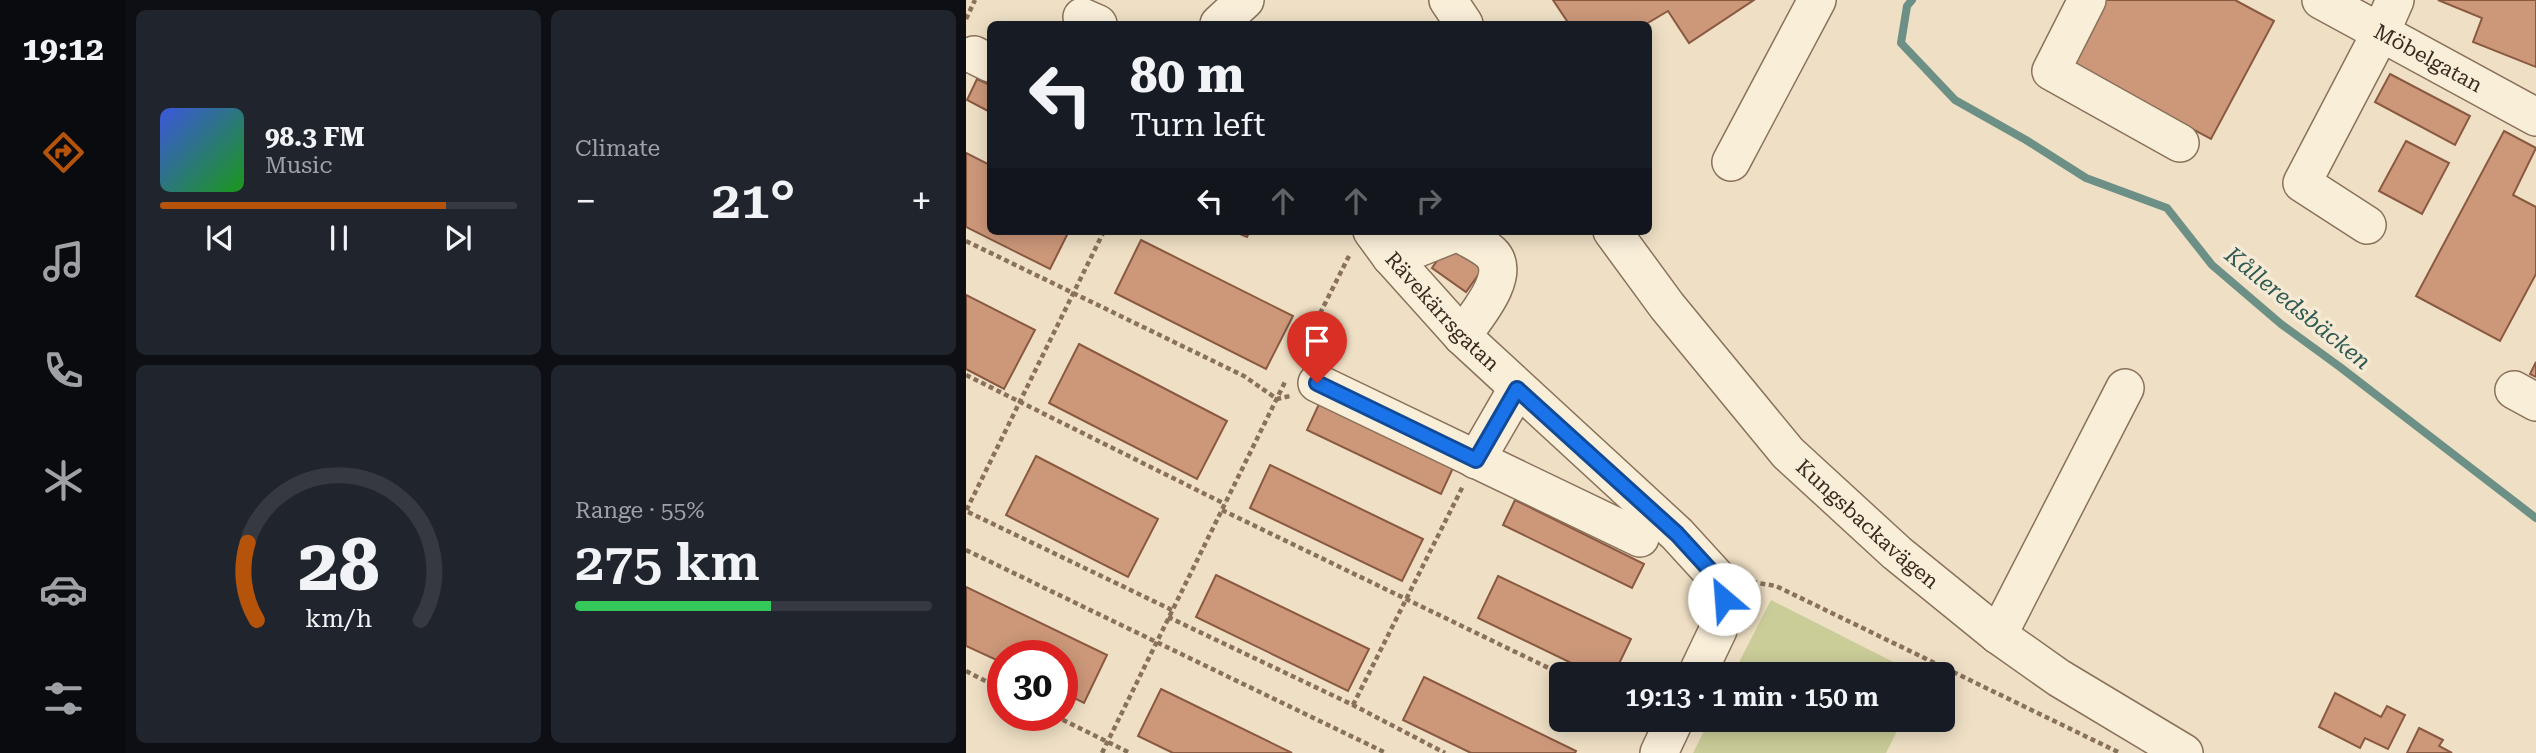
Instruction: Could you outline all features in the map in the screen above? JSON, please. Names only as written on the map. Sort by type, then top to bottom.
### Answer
[{"type":"street","points":[[1448,0],[1462,21]]},
{"type":"street","points":[[1731,162],[1817,0]]},
{"type":"street","points":[[2087,0],[2051,71],[2180,143]]},
{"type":"street","name":"Möbelgatan","points":[[2322,0],[2388,16],[2536,117]]},
{"type":"street","points":[[2367,225],[2302,183],[2388,16]]},
{"type":"street","points":[[1373,244],[1418,248],[1453,235]]},
{"type":"street","points":[[1461,235],[1492,253],[1498,264],[1499,276],[1490,296],[1462,336]]},
{"type":"street","name":"Kungsbackavägen","points":[[1615,235],[1667,306],[1788,453],[1897,553],[1998,635],[2059,678],[2184,753]]},
{"type":"street","name":"Rävekärrsgatan","points":[[1373,244],[1462,336],[1677,534],[1720,581]]},
{"type":"street","points":[[1300,374],[1640,538]]},
{"type":"street","points":[[1998,635],[2125,388]]},
{"type":"street","points":[[1476,460],[1517,389]]},
{"type":"street","points":[[1703,662],[1718,630],[1724,599],[1720,581]]},
{"type":"street","points":[[1659,753],[1669,732]]},
{"type":"path","points":[[966,19],[975,0]]},
{"type":"path","points":[[1102,235],[966,511],[1172,610]]},
{"type":"path","points":[[966,241],[1244,376],[1277,399],[1312,390],[1300,374]]},
{"type":"path","points":[[1102,753],[1277,399],[1300,374],[1373,244]]},
{"type":"path","points":[[966,375],[1223,507],[1549,668]]},
{"type":"path","points":[[1353,705],[1476,460]]},
{"type":"path","points":[[966,550],[1386,753]]},
{"type":"path","points":[[1720,581],[1746,581],[1776,586],[2120,753]]},
{"type":"path","points":[[1168,617],[1353,705],[1445,753]]},
{"type":"path","points":[[966,671],[987,682]]},
{"type":"path","points":[[1078,727],[1130,753]]},
{"type":"green space","points":[[1771,600],[1893,662],[1739,662]]},
{"type":"green space","points":[[1704,732],[1896,732],[1886,753],[1693,753]]},
{"type":"building","points":[[1553,0],[1754,0],[1689,43],[1668,11],[1651,21],[1567,21]]},
{"type":"building","points":[[2096,0],[2235,0],[2274,21],[2211,139],[2064,61]]},
{"type":"building","points":[[2438,0],[2536,0],[2536,67],[2473,42],[2482,18]]},
{"type":"building","points":[[2390,74],[2470,116],[2455,145],[2375,102]]},
{"type":"building","points":[[977,79],[987,84],[987,110],[967,100]]},
{"type":"building","points":[[2504,131],[2536,148],[2513,195],[2536,207],[2536,274],[2500,341],[2416,296]]},
{"type":"building","points":[[2406,141],[2449,163],[2422,214],[2379,191]]},
{"type":"building","points":[[966,153],[987,164],[987,235],[1067,235],[1050,269],[966,227]]},
{"type":"building","points":[[1452,239],[1486,264],[1466,292],[1432,268]]},
{"type":"building","points":[[1141,240],[1293,316],[1266,369],[1115,293]]},
{"type":"building","points":[[966,295],[1035,330],[1004,389],[966,369]]},
{"type":"building","points":[[1079,344],[1227,421],[1197,479],[1049,403]]},
{"type":"building","points":[[2536,362],[2536,377],[2530,374]]},
{"type":"building","points":[[1319,404],[1453,468],[1441,494],[1307,430]]},
{"type":"building","points":[[1036,456],[1158,519],[1128,577],[1006,515]]},
{"type":"building","points":[[1270,465],[1423,539],[1402,581],[1250,508]]},
{"type":"building","points":[[1515,500],[1644,564],[1632,588],[1503,525]]},
{"type":"building","points":[[1216,575],[1369,649],[1348,691],[1196,617]]},
{"type":"building","points":[[1498,576],[1631,639],[1620,662],[1569,662],[1478,618]]},
{"type":"building","points":[[966,587],[1076,640],[987,640],[987,656],[966,646]]},
{"type":"building","points":[[1078,641],[1107,655],[1084,703],[1078,700]]},
{"type":"building","points":[[1424,677],[1576,751],[1471,753],[1403,720]]},
{"type":"building","points":[[1161,689],[1292,753],[1173,753],[1138,736]]},
{"type":"building","points":[[2335,693],[2381,717],[2387,706],[2405,715],[2388,749],[2365,738],[2360,748],[2319,727]]},
{"type":"building","points":[[2419,728],[2443,740],[2439,746],[2452,753],[2407,753]]},
{"type":"waterway","name":"Kålleredsbäcken","points":[[1912,0],[1907,6],[1901,43],[1955,100],[2086,178],[2167,208],[2212,265],[2281,324],[2536,518]]},
{"type":"route","points":[[1317,383],[1476,460],[1517,389],[1677,534],[1720,581],[1724,599]]}]
